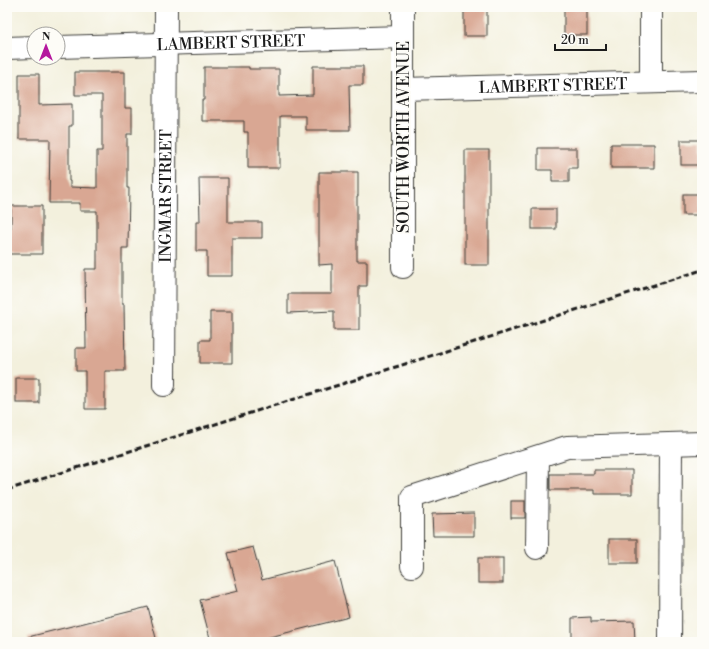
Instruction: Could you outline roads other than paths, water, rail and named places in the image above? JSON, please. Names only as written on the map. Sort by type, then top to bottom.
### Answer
[{"type":"street","name":"INGMAR STREET","points":[[164,385],[166,7]]},
{"type":"street","name":"SOUTH WORTH AVENUE","points":[[403,7],[403,267]]},
{"type":"street","points":[[651,7],[651,82]]},
{"type":"street","name":"LAMBERT STREET","points":[[66,47],[403,37]]},
{"type":"street","points":[[7,48],[26,47]]},
{"type":"street","name":"LAMBERT STREET","points":[[403,89],[702,81]]},
{"type":"street","points":[[412,566],[412,497],[567,447],[702,443]]},
{"type":"street","points":[[670,642],[671,444]]},
{"type":"street","points":[[537,548],[538,457]]},
{"type":"railway","points":[[7,490],[702,270]]}]
